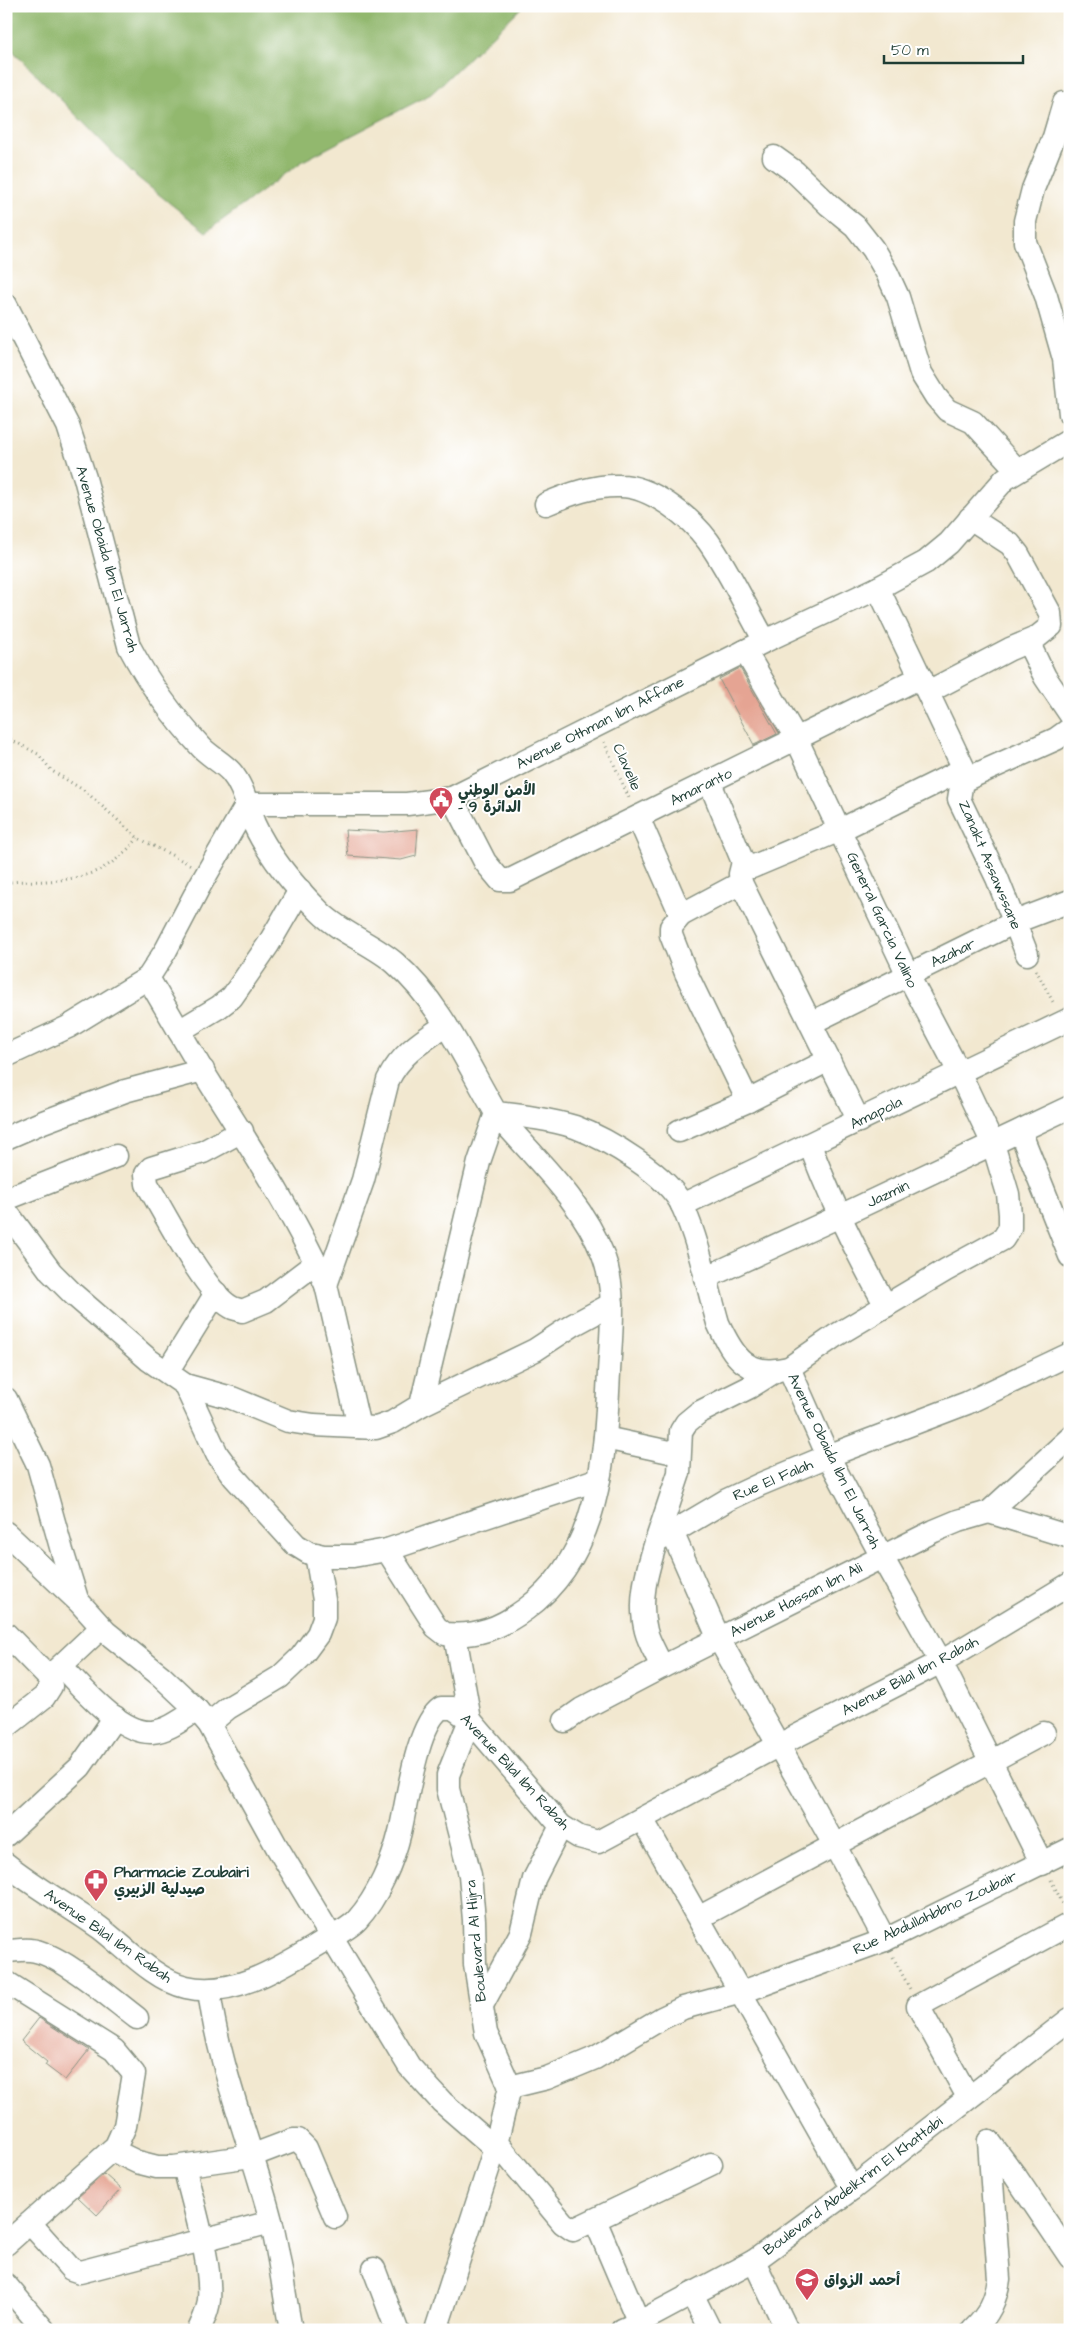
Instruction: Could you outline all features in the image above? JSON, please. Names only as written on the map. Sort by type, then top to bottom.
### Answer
[{"type":"street","points":[[1064,103],[1054,137],[1033,189],[1025,221],[1025,242],[1046,296],[1064,359],[1070,414]]},
{"type":"street","points":[[774,157],[813,188],[829,205],[855,226],[867,241],[888,273],[898,297],[921,374],[936,398],[947,410],[973,422],[1017,470]]},
{"type":"street","name":"Avenue Obaida Ibn El Jarrah","points":[[6,305],[68,426],[85,478],[129,646],[160,696],[202,748],[231,772],[241,788],[254,824],[270,852],[300,890],[322,913],[394,962],[430,999],[496,1113],[546,1120],[583,1132],[640,1162],[657,1176],[682,1205],[718,1323],[734,1354],[752,1368],[762,1372],[781,1370],[941,1662],[1042,1864]]},
{"type":"street","name":"Avenue Othman Ibn Affane","points":[[247,804],[407,804],[452,798],[755,646],[878,588],[926,562],[949,542],[994,490],[1017,470],[1070,440]]},
{"type":"street","name":"General Garcia Valino","points":[[546,504],[572,494],[602,487],[622,486],[645,490],[663,500],[708,541],[796,738],[908,975],[959,1072],[993,1144],[1008,1194],[1010,1228],[1003,1239],[834,1336],[781,1370],[698,1412],[686,1423],[682,1431],[679,1473],[664,1537]]},
{"type":"street","name":"Amaranto","points":[[452,798],[485,862],[500,880],[510,880],[710,783],[796,738],[1028,642],[1045,633],[1052,626],[1050,613],[1018,554],[1010,544],[970,518]]},
{"type":"street","name":"Zanakt Assawssane","points":[[878,588],[924,684],[963,775],[959,799],[1015,922],[1027,954]]},
{"type":"street","points":[[1028,642],[1045,677],[1070,714]]},
{"type":"street","points":[[748,1101],[686,973],[671,936],[670,927],[681,915],[749,867],[756,866],[840,830],[963,775],[1036,749],[1056,739],[1070,729]]},
{"type":"street","points":[[710,783],[742,872],[811,1023],[859,1121]]},
{"type":"street","points":[[6,1056],[68,1027],[148,978],[166,950],[206,874],[247,804]]},
{"type":"street","points":[[638,817],[681,915]]},
{"type":"street","points":[[179,1030],[219,1007],[232,997],[268,945],[300,890]]},
{"type":"street","name":"Azahar","points":[[811,1023],[1015,922],[1070,901]]},
{"type":"street","points":[[148,978],[277,1189],[316,1263],[326,1285],[359,1428]]},
{"type":"street","name":"Amapola","points":[[682,1205],[1067,1021]]},
{"type":"street","points":[[326,1285],[363,1180],[388,1080],[395,1066],[409,1050],[446,1025]]},
{"type":"street","points":[[679,1131],[748,1101],[829,1060]]},
{"type":"street","points":[[6,1138],[125,1091],[203,1070]]},
{"type":"street","name":"Jazmin","points":[[704,1278],[1070,1107]]},
{"type":"street","points":[[387,1550],[436,1627],[445,1634],[455,1635],[484,1632],[506,1624],[542,1598],[566,1566],[586,1532],[599,1479],[605,1438],[612,1304],[603,1256],[586,1222],[569,1196],[496,1113],[479,1162],[421,1405]]},
{"type":"street","points":[[242,1131],[197,1155],[151,1168],[146,1174],[145,1178],[173,1229],[216,1293],[230,1306],[242,1311],[266,1301],[316,1263]]},
{"type":"street","points":[[1020,1131],[1062,1214],[1070,1256]]},
{"type":"street","points":[[810,1145],[823,1179],[858,1255],[886,1306]]},
{"type":"street","points":[[6,1199],[116,1156]]},
{"type":"street","points":[[6,1211],[51,1272],[73,1294],[149,1360],[185,1385],[232,1398],[288,1421],[359,1428],[376,1428],[393,1422],[421,1405],[535,1350],[573,1325],[612,1304]]},
{"type":"street","points":[[167,1372],[216,1293]]},
{"type":"street","name":"Rue El Falah","points":[[664,1537],[727,1500],[828,1456],[967,1403],[1070,1354]]},
{"type":"street","points":[[185,1385],[206,1434],[234,1477],[296,1544],[309,1553],[353,1556],[387,1550],[599,1479]]},
{"type":"street","points":[[6,1399],[38,1465],[78,1602]]},
{"type":"street","points":[[605,1438],[679,1454]]},
{"type":"street","name":"Avenue Hassan Ibn Ali","points":[[565,1721],[582,1709],[662,1667],[882,1557],[942,1528],[989,1512],[1070,1438]]},
{"type":"street","points":[[989,1512],[1070,1537]]},
{"type":"street","points":[[6,1533],[78,1602],[101,1628],[161,1676],[203,1717],[277,1847],[409,2066],[442,2102],[495,2145],[569,2228],[579,2229],[711,2164]]},
{"type":"street","points":[[664,1537],[885,1940]]},
{"type":"street","points":[[662,1667],[646,1632],[643,1614],[647,1570],[664,1537]]},
{"type":"street","points":[[6,1634],[115,1717],[138,1731],[154,1732],[176,1723],[203,1717],[228,1708],[280,1677],[300,1657],[318,1634],[324,1618],[324,1600],[316,1554]]},
{"type":"street","name":"Avenue Bilal Ibn Rabah","points":[[6,1864],[38,1889],[101,1929],[161,1975],[186,1988],[208,1990],[239,1985],[282,1966],[332,1937],[356,1920],[372,1899],[382,1879],[400,1832],[409,1782],[420,1747],[436,1712],[441,1708],[453,1708],[470,1720],[562,1826],[579,1837],[598,1842],[777,1746],[941,1662],[1070,1584]]},
{"type":"street","points":[[6,1727],[49,1692],[54,1672],[101,1628]]},
{"type":"street","points":[[455,1635],[470,1720]]},
{"type":"street","points":[[6,1835],[80,1767],[115,1717]]},
{"type":"street","name":"Boulevard Al Hijra","points":[[470,1720],[448,1775],[448,1789],[470,1875],[475,1964],[486,2033],[510,2087]]},
{"type":"street","points":[[700,1917],[1044,1733]]},
{"type":"street","points":[[642,1819],[700,1917],[852,2189]]},
{"type":"street","points":[[481,2007],[521,1933],[534,1879],[562,1826]]},
{"type":"street","name":"Rue Abdullahbbno Zoubair","points":[[510,2087],[547,2078],[587,2062],[662,2018],[683,2008],[742,1992],[885,1940],[1070,1849]]},
{"type":"street","points":[[968,2097],[918,2006],[1068,1917]]},
{"type":"street","points":[[6,1951],[31,1950],[61,1963],[137,2018]]},
{"type":"street","points":[[6,1982],[114,2050],[130,2066],[134,2074],[124,2126],[112,2150],[6,2244]]},
{"type":"street","points":[[208,1990],[220,2055],[271,2222],[291,2330]]},
{"type":"street","name":"Boulevard Abdelkrim El Khattabi","points":[[634,2328],[754,2261],[852,2189],[1070,2019]]},
{"type":"street","points":[[436,2330],[495,2145],[510,2087]]},
{"type":"street","points":[[112,2150],[137,2162],[157,2167],[184,2166],[251,2156],[293,2140],[300,2142],[306,2148],[335,2217]]},
{"type":"street","points":[[973,2330],[991,2309],[996,2298],[999,2279],[988,2141],[1016,2177],[1070,2257]]},
{"type":"street","points":[[184,2166],[202,2241],[209,2288],[207,2313],[199,2330]]},
{"type":"street","points":[[595,2220],[634,2328]]},
{"type":"street","points":[[30,2223],[57,2254],[75,2271],[202,2241],[271,2222]]},
{"type":"street","points":[[754,2261],[787,2330]]},
{"type":"street","points":[[374,2268],[397,2330]]},
{"type":"street","points":[[6,2285],[44,2330]]},
{"type":"street","points":[[692,2294],[710,2330]]},
{"type":"path","name":"Clavelle","points":[[596,725],[638,817]]},
{"type":"path","points":[[6,737],[38,754],[52,771],[86,792],[138,838],[206,874]]},
{"type":"path","points":[[6,883],[48,881],[83,876],[109,866],[126,852],[138,838]]},
{"type":"path","points":[[1027,954],[1067,1021]]},
{"type":"path","points":[[1042,1864],[1068,1917]]},
{"type":"path","points":[[885,1940],[918,2006]]},
{"type":"green space","points":[[6,6],[523,6],[431,94],[303,161],[206,232],[137,177],[6,44]]},
{"type":"building","points":[[740,668],[777,734],[754,745],[719,679]]},
{"type":"building","points":[[418,829],[416,856],[401,860],[348,856],[345,830],[384,832]]},
{"type":"building","points":[[39,2018],[89,2050],[65,2080],[45,2065],[47,2062],[21,2041]]},
{"type":"building","points":[[104,2174],[121,2189],[97,2215],[78,2197]]},
{"type":"place","name":"الأمن الوطني - الدائرة 9","points":[[441,820]]},
{"type":"place","name":"Pharmacie Zoubairi صيدلية الزبيري","points":[[96,1902]]},
{"type":"place","name":"أحمد الزواق","points":[[807,2301]]}]
